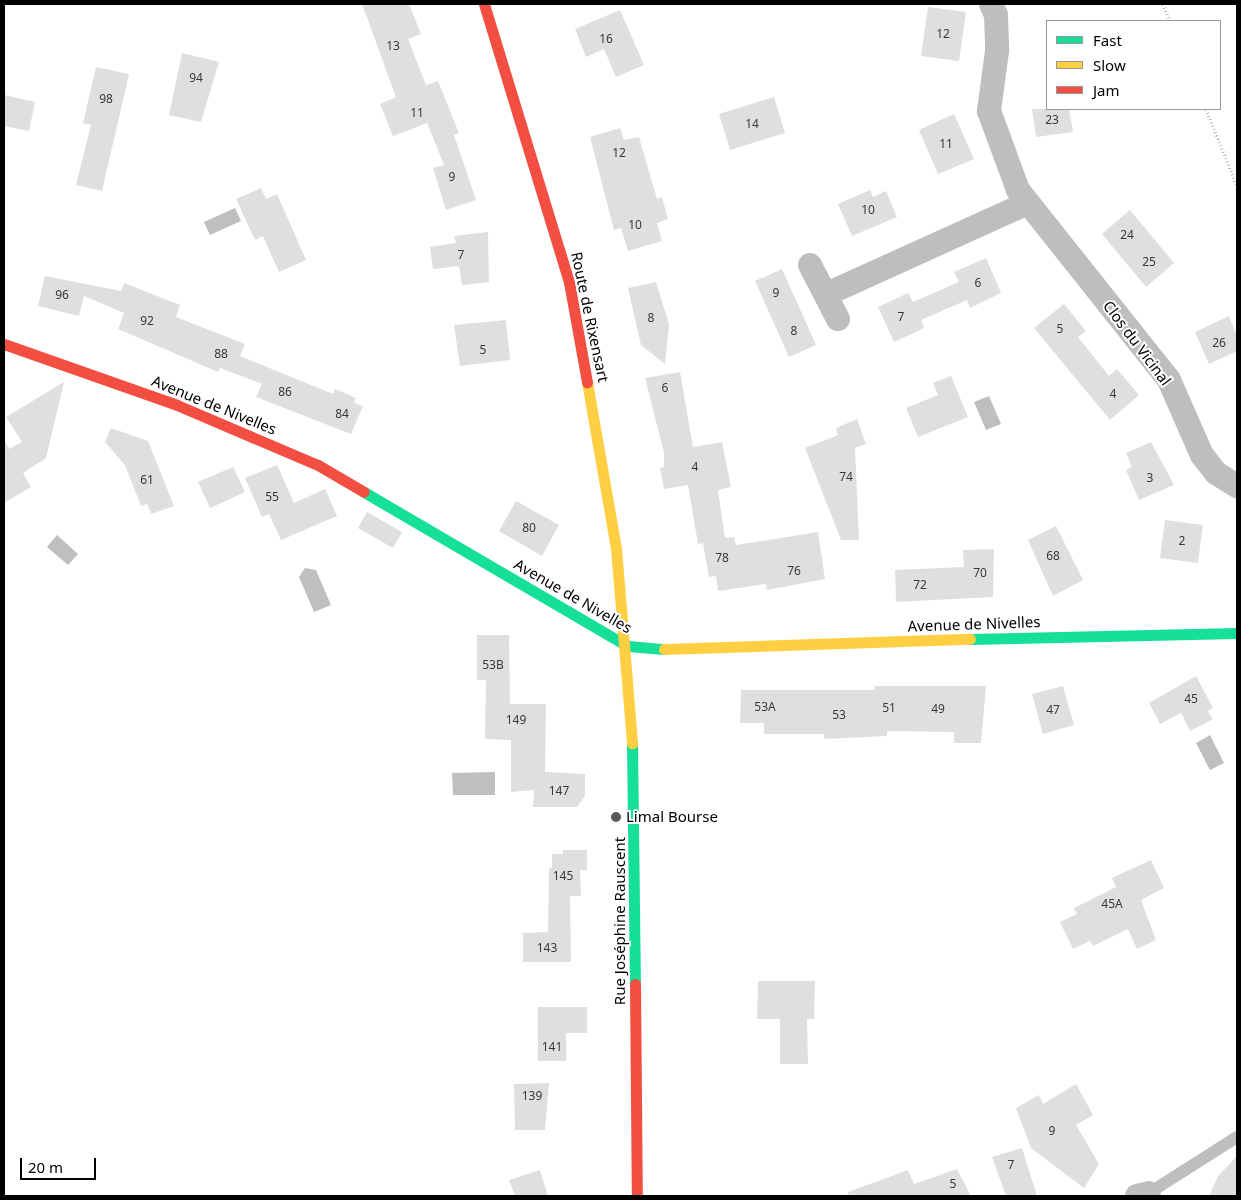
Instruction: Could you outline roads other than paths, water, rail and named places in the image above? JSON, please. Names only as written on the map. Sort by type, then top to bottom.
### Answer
[{"type":"street","name":"Route de Rixensart","points":[[484,4],[569,282],[598,430],[628,646]]},
{"type":"street","name":"Clos du Vicinal","points":[[991,4],[996,15],[997,51],[989,111],[1025,204],[1169,380],[1202,455],[1216,473],[1237,486]]},
{"type":"street","points":[[827,294],[1025,204]]},
{"type":"street","points":[[810,265],[827,294],[838,319]]},
{"type":"street","name":"Avenue de Nivelles","points":[[4,344],[177,405],[318,465],[628,646],[684,650],[1168,631],[1237,633]]},
{"type":"street","name":"Rue Joséphine Rauscent","points":[[628,646],[635,814],[637,1196]]},
{"type":"lane","points":[[1143,1195],[1237,1137]]},
{"type":"place","name":"Limal Bourse","points":[[616,817]]}]
